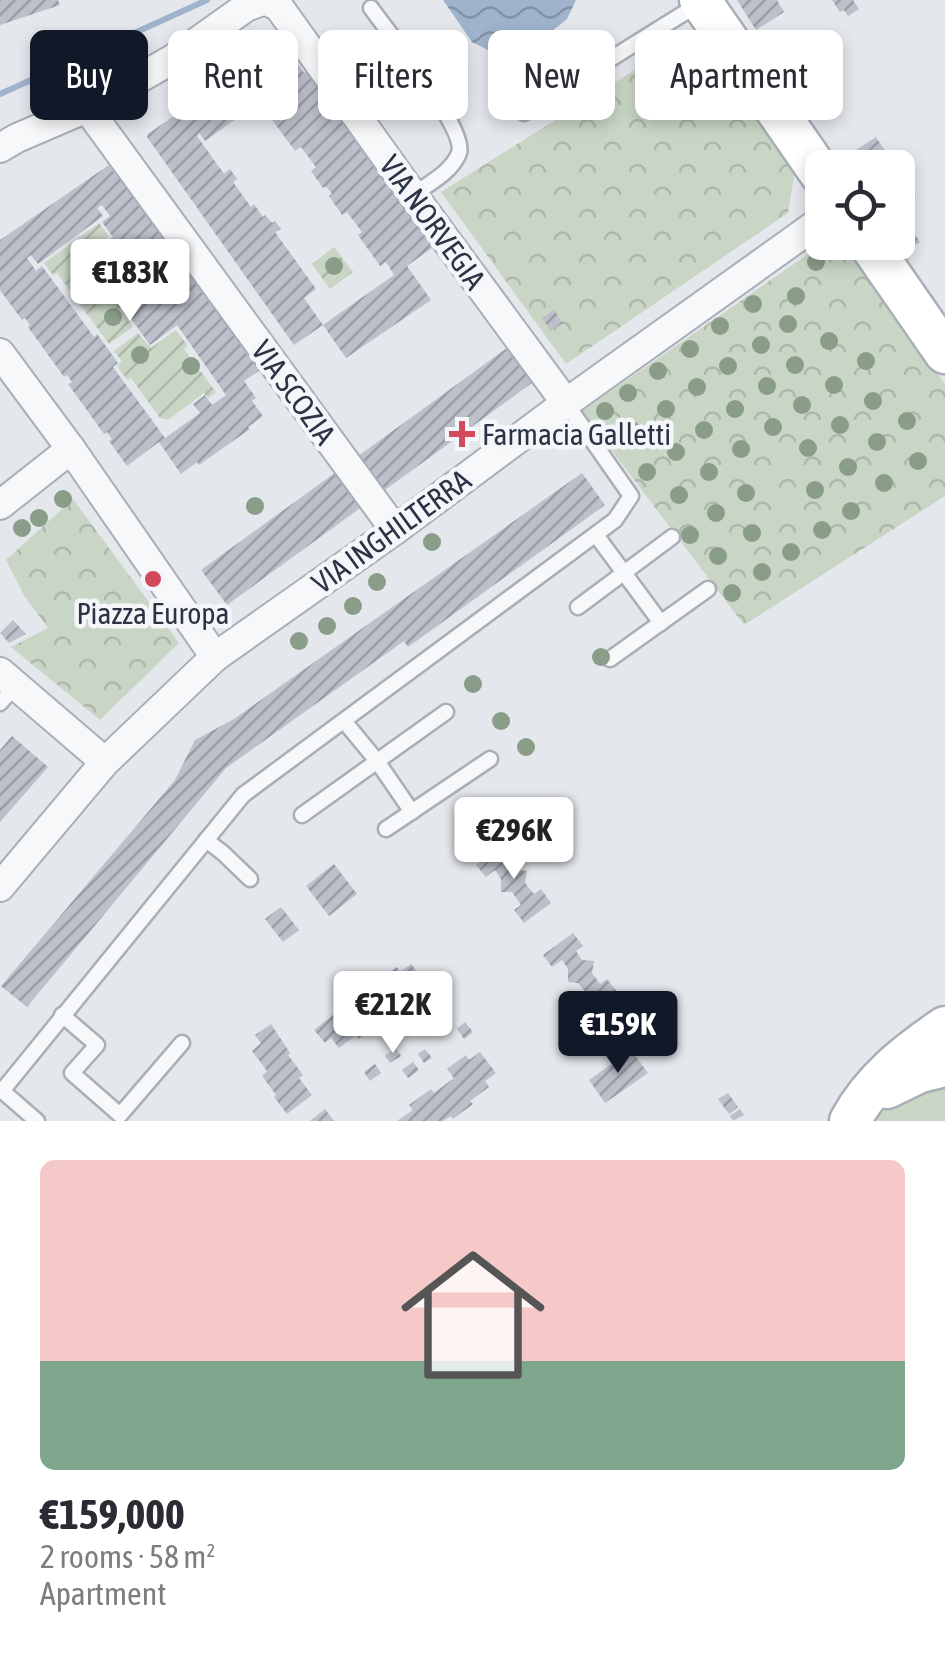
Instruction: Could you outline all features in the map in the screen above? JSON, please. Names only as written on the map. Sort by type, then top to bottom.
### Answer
[{"type":"main road","points":[[701,1],[805,151]]},
{"type":"main road","points":[[880,260],[945,353]]},
{"type":"main road","points":[[854,1114],[883,1075],[945,1027]]},
{"type":"main road","points":[[854,1114],[908,1076],[945,1066]]},
{"type":"street","name":"VIA NORVEGIA","points":[[148,73],[246,7],[266,0],[279,8],[566,403]]},
{"type":"street","name":"VIA NORVEGIA","points":[[0,148],[59,120]]},
{"type":"street","name":"VIA SCOZIA","points":[[96,120],[395,530]]},
{"type":"street","name":"VIA INGHILTERRA","points":[[0,887],[105,762],[214,658],[805,232]]},
{"type":"street","points":[[0,353],[214,658]]},
{"type":"street","points":[[0,505],[71,449]]},
{"type":"street","points":[[5,687],[105,762]]},
{"type":"lane","points":[[615,55],[701,1]]},
{"type":"lane","points":[[371,8],[450,118],[461,144],[450,168],[413,195]]},
{"type":"lane","points":[[37,1121],[1,1090],[243,795],[616,520],[631,496],[566,403]]},
{"type":"lane","points":[[596,535],[661,623]]},
{"type":"lane","points":[[578,607],[672,537]]},
{"type":"lane","points":[[610,658],[708,589]]},
{"type":"lane","points":[[302,815],[446,712]]},
{"type":"lane","points":[[344,721],[412,812]]},
{"type":"lane","points":[[386,829],[490,759]]},
{"type":"lane","points":[[206,840],[250,878]]},
{"type":"lane","points":[[62,1015],[97,1045],[72,1073],[120,1114],[182,1043]]},
{"type":"green space","points":[[635,70],[635,120],[763,120],[795,170],[788,213],[566,364],[441,192],[555,120],[615,120],[615,82]]},
{"type":"green space","points":[[99,223],[109,236],[104,240],[142,293],[120,309],[133,327],[109,344],[57,273],[53,275],[44,263]]},
{"type":"green space","points":[[334,247],[353,272],[330,289],[312,264]]},
{"type":"green space","points":[[805,256],[805,260],[859,260],[945,384],[945,496],[744,625],[582,411]]},
{"type":"green space","points":[[176,330],[188,346],[184,349],[216,392],[208,398],[204,393],[168,420],[160,418],[131,378],[127,380],[117,366],[122,361],[114,351],[138,333],[151,348]]},
{"type":"green space","points":[[73,499],[179,643],[100,720],[11,647],[48,628],[25,597],[6,560]]},
{"type":"green space","points":[[945,1074],[945,1121],[865,1121],[873,1108]]},
{"type":"water","points":[[443,0],[576,0],[567,19],[553,30],[488,30],[488,50],[472,42],[468,30],[464,30]]},
{"type":"building","points":[[0,0],[58,0],[60,5],[0,25]]},
{"type":"building","points":[[737,0],[777,0],[784,12],[756,30]]},
{"type":"building","points":[[832,0],[853,0],[859,9],[848,16]]},
{"type":"building","points":[[298,64],[318,87],[318,120],[342,120],[432,248],[407,266],[431,300],[346,358],[323,325],[394,275],[386,262],[380,266],[347,212],[342,215],[329,196],[332,194],[311,171],[316,167],[301,147],[295,151],[272,120],[298,120]]},
{"type":"building","points":[[168,120],[234,120],[205,141],[199,133],[197,136],[224,174],[230,169],[237,179],[233,182],[251,207],[254,204],[263,217],[275,221],[281,229],[275,232],[316,289],[304,298],[323,325],[294,345],[147,137]]},
{"type":"building","points":[[876,137],[884,150],[856,150]]},
{"type":"building","points":[[109,165],[117,177],[125,172],[263,368],[244,381],[263,416],[250,429],[181,474],[159,442],[127,466],[107,432],[104,434],[68,384],[72,382],[67,375],[64,377],[25,318],[22,320],[0,290],[0,240]],"holes":[[[102,205],[110,216],[102,222],[113,237],[108,240],[139,284],[144,280],[151,290],[125,310],[150,345],[177,325],[226,395],[212,405],[205,395],[193,404],[200,413],[165,438],[113,367],[118,363],[97,334],[94,337],[42,266],[36,271],[27,258],[31,255],[38,264],[103,216],[97,208]]]},
{"type":"building","points":[[554,310],[563,323],[551,331],[542,318]]},
{"type":"building","points":[[507,348],[532,383],[227,605],[201,570]]},
{"type":"building","points":[[582,473],[605,505],[408,647],[404,641],[226,768],[27,1007],[1,986],[175,780],[195,740],[234,719]]},
{"type":"building","points":[[13,620],[26,634],[9,643],[0,633]]},
{"type":"building","points":[[12,736],[48,767],[0,822],[0,750]]},
{"type":"building","points":[[528,801],[538,815],[522,826],[512,812]]},
{"type":"building","points":[[506,842],[516,855],[509,861],[515,869],[527,871],[525,883],[534,894],[541,889],[551,903],[524,923],[514,910],[521,905],[512,892],[501,892],[501,879],[495,870],[486,877],[476,865]]},
{"type":"building","points":[[334,864],[357,894],[329,916],[306,886]]},
{"type":"building","points":[[281,907],[299,930],[283,942],[265,919]]},
{"type":"building","points":[[573,933],[583,946],[576,951],[582,960],[594,961],[592,973],[600,984],[607,979],[618,993],[591,1013],[581,1000],[588,995],[578,983],[568,982],[568,969],[562,960],[552,967],[543,955]]},
{"type":"building","points":[[411,964],[428,986],[375,1021],[378,1024],[359,1039],[356,1035],[339,1048],[331,1038],[325,1043],[314,1030],[359,1000],[356,996],[375,981],[397,967],[400,972]]},
{"type":"building","points":[[415,1019],[421,1028],[413,1033],[407,1025]]},
{"type":"building","points":[[465,1022],[473,1032],[464,1039],[457,1029]]},
{"type":"building","points":[[271,1024],[312,1095],[287,1114],[262,1076],[267,1071],[252,1051],[261,1043],[255,1035]]},
{"type":"building","points":[[396,1048],[401,1056],[390,1063],[385,1056]]},
{"type":"building","points":[[425,1049],[432,1058],[424,1063],[418,1054]]},
{"type":"building","points":[[631,1050],[648,1073],[605,1103],[589,1080]]},
{"type":"building","points":[[480,1052],[496,1073],[485,1081],[489,1087],[470,1101],[473,1104],[453,1119],[451,1116],[443,1121],[397,1121],[413,1110],[409,1105],[454,1078],[447,1069],[466,1055],[469,1060]]},
{"type":"building","points":[[413,1062],[419,1070],[408,1078],[402,1070]]},
{"type":"building","points":[[375,1064],[381,1073],[370,1081],[364,1072]]},
{"type":"building","points":[[728,1093],[738,1107],[729,1114],[718,1099]]},
{"type":"building","points":[[325,1109],[334,1121],[310,1121]]},
{"type":"building","points":[[740,1109],[744,1115],[733,1121],[730,1116]]},
{"type":"waterway","points":[[0,94],[207,0]]},
{"type":"place","name":"Farmacia Galletti","points":[[462,434]]},
{"type":"place","name":"Piazza Europa","points":[[153,579]]}]
